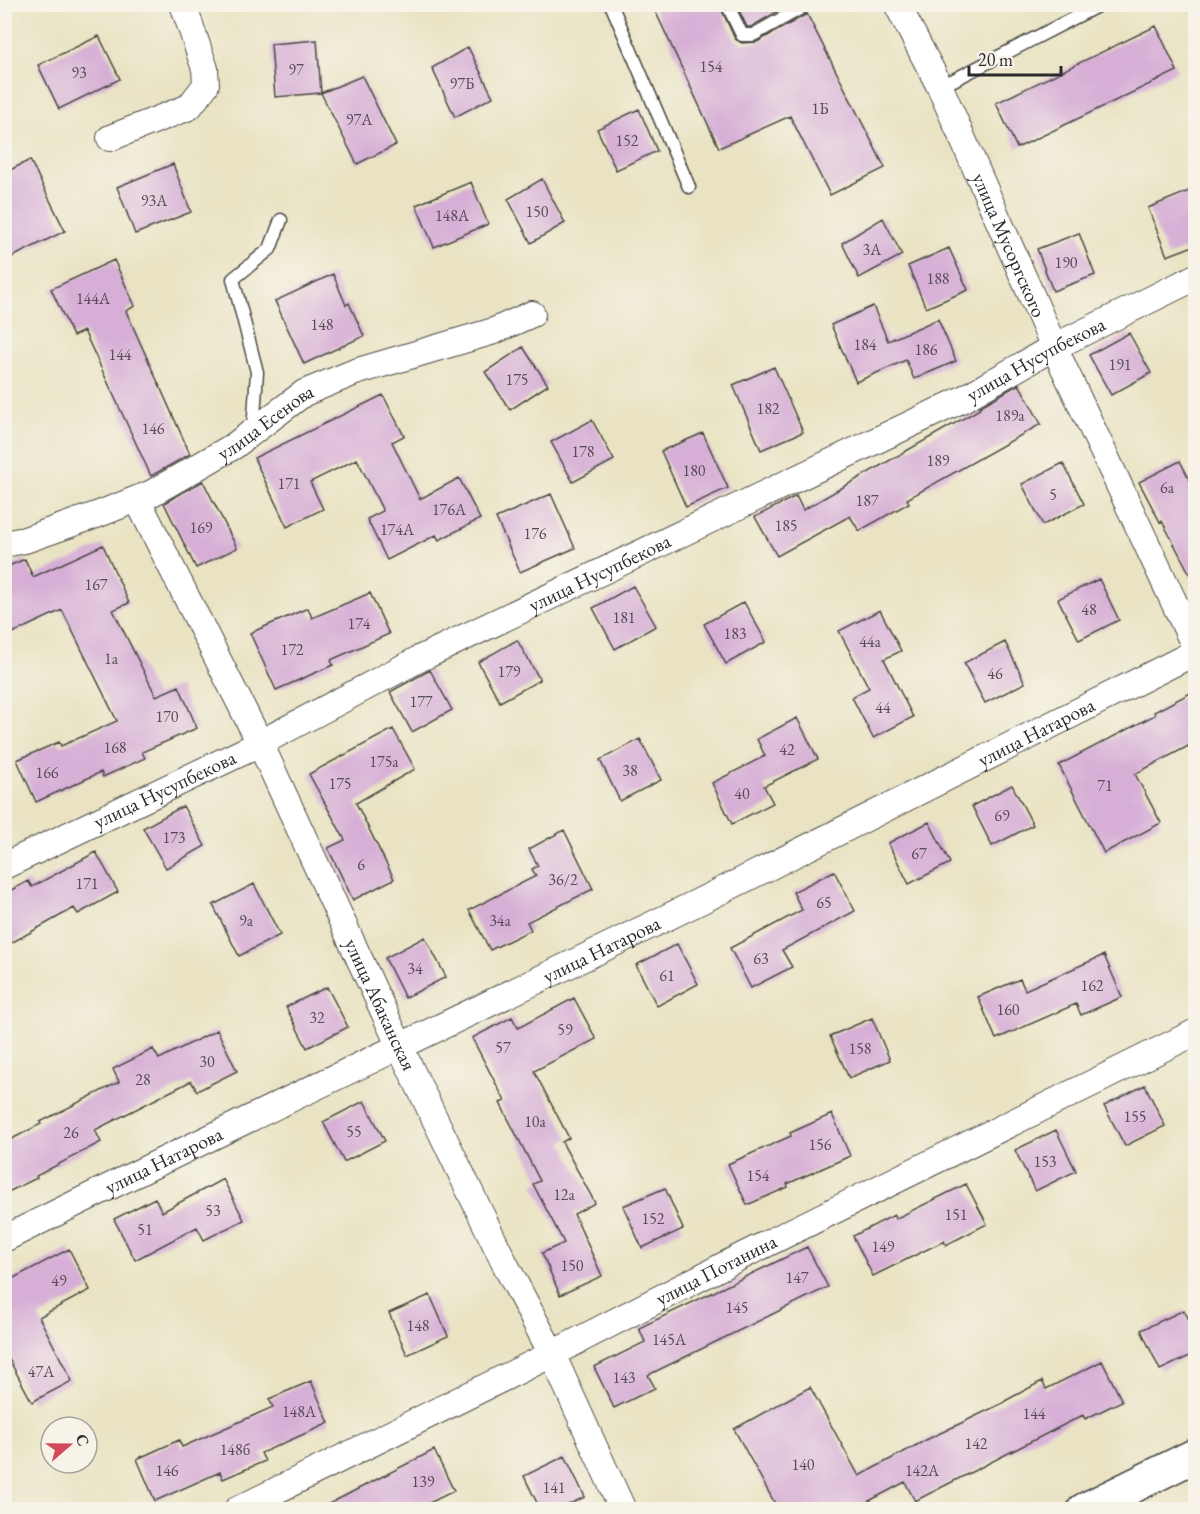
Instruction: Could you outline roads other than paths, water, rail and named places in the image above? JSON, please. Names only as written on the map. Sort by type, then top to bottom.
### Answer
[{"type":"main road","points":[[1084,1509],[1196,1455]]},
{"type":"street","points":[[110,138],[189,107],[206,85],[205,69],[183,4]]},
{"type":"street","name":"улица Мусоргского","points":[[897,4],[940,87],[1054,347],[1196,650]]},
{"type":"street","name":"улица Нусупбекова","points":[[4,866],[260,742],[419,659],[963,399],[1054,347],[1196,277]]},
{"type":"street","name":"улица Есенова","points":[[4,544],[25,540],[152,493],[234,446],[304,393],[355,372],[494,331],[532,314]]},
{"type":"street","name":"улица Абаканская","points":[[137,499],[260,742],[400,1047],[504,1262],[552,1354],[623,1509]]},
{"type":"street","name":"улица Натарова","points":[[4,1239],[170,1155],[400,1047],[757,873],[1196,650]]},
{"type":"street","name":"улица Потанина","points":[[237,1509],[1196,1032]]},
{"type":"lane","points":[[611,4],[689,187]]},
{"type":"lane","points":[[727,4],[742,35],[747,36],[753,35],[808,4]]},
{"type":"lane","points":[[940,87],[1101,4]]},
{"type":"lane","points":[[253,432],[257,372],[233,279],[270,249],[281,220]]}]
